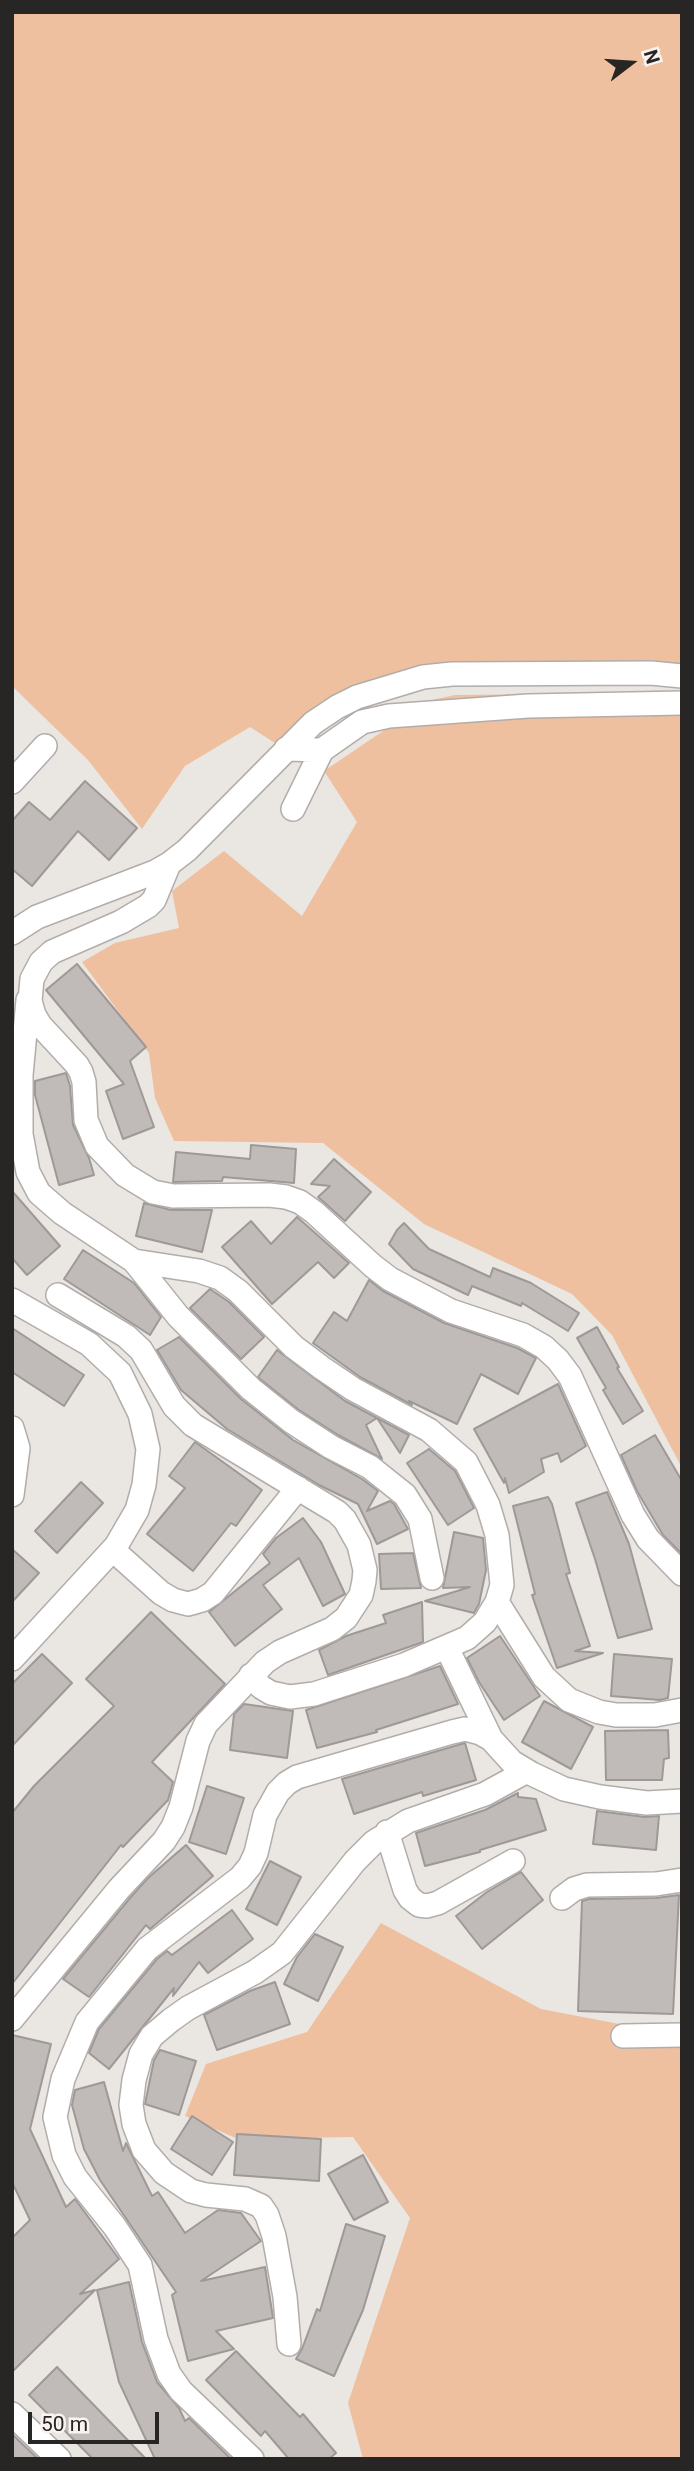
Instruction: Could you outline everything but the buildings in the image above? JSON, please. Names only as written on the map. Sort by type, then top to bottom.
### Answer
[{"type":"street","points":[[12,933],[37,917],[155,872],[169,864],[187,850],[313,723],[337,707],[379,690],[423,677],[452,674],[650,673],[682,676]]},
{"type":"street","points":[[293,809],[322,750],[362,722],[389,716],[528,705],[682,704]]},
{"type":"street","points":[[12,782],[45,746]]},
{"type":"street","points":[[286,749],[322,750]]},
{"type":"street","points":[[169,864],[155,900],[148,906],[121,922],[52,952],[41,962],[30,987],[20,1107],[24,1157],[29,1172],[39,1193],[51,1205],[134,1261],[178,1316],[251,1389],[291,1421],[379,1473],[405,1495],[420,1519],[432,1578]]},
{"type":"street","points":[[30,987],[34,1014],[40,1025],[81,1072],[86,1120],[97,1146],[125,1175],[153,1192],[173,1196],[269,1195],[300,1202],[390,1279],[451,1311],[523,1335],[544,1347],[570,1376],[633,1515],[648,1539],[682,1574]]},
{"type":"street","points":[[134,1261],[199,1271],[220,1278],[239,1291],[294,1347],[354,1389],[429,1430],[449,1445],[466,1462],[488,1505],[497,1535],[502,1585],[497,1602],[485,1622],[467,1638],[404,1665],[314,1694],[290,1697],[271,1693],[261,1687],[251,1675]]},
{"type":"street","points":[[12,2019],[119,1889],[164,1841],[181,1807],[198,1741],[206,1724],[251,1675],[280,1652],[332,1629],[346,1618],[354,1610],[365,1570],[359,1545],[345,1520],[337,1512],[193,1425],[174,1406],[141,1350],[126,1336],[58,1295]]},
{"type":"street","points":[[12,1300],[76,1336],[98,1351],[120,1373],[140,1414],[148,1449],[144,1485],[137,1510],[113,1550],[12,1659]]},
{"type":"street","points":[[12,1428],[18,1448],[12,1495]]},
{"type":"street","points":[[113,1550],[161,1593],[173,1600],[188,1604],[202,1600],[212,1593],[298,1488]]},
{"type":"street","points":[[497,1602],[544,1676],[569,1700],[599,1712],[616,1715],[655,1715],[682,1710]]},
{"type":"street","points":[[447,1648],[491,1739],[512,1762],[564,1789],[647,1803],[682,1801]]},
{"type":"street","points":[[252,2459],[190,2400],[169,2374],[156,2339],[140,2265],[115,2227],[75,2177],[64,2155],[55,2117],[63,2079],[87,2022],[147,1949],[240,1878],[250,1866],[265,1815],[278,1792],[287,1783],[297,1777],[465,1729],[491,1739]]},
{"type":"street","points":[[289,2344],[285,2297],[274,2236],[261,2206],[253,2201],[191,2191],[164,2173],[145,2150],[134,2124],[131,2105],[141,2054],[152,2036],[188,2008],[276,1958],[292,1942],[355,1861],[387,1832],[408,1821],[485,1794],[527,1771]]},
{"type":"street","points":[[387,1832],[405,1890],[419,1905],[438,1903],[513,1861]]},
{"type":"street","points":[[562,1898],[574,1889],[587,1885],[656,1884],[682,1880]]},
{"type":"street","points":[[623,2036],[682,2035]]},
{"type":"street","points":[[12,2414],[59,2459]]},
{"type":"shaded area","points":[[12,12],[682,12],[682,667],[439,668],[278,745],[250,727],[185,766],[142,829],[88,760],[12,686]]},
{"type":"shaded area","points":[[682,694],[682,1468],[612,1335],[572,1294],[424,1224],[323,1143],[174,1141],[155,1098],[149,1053],[82,962],[115,943],[179,928],[172,891],[224,851],[302,916],[357,822],[324,771],[386,729],[442,720],[409,705],[455,695]]},
{"type":"shaded area","points":[[381,1923],[541,2009],[682,2036],[682,2459],[363,2459],[348,2403],[410,2218],[353,2137],[238,2139],[185,2116],[206,2064],[307,2032]]}]
